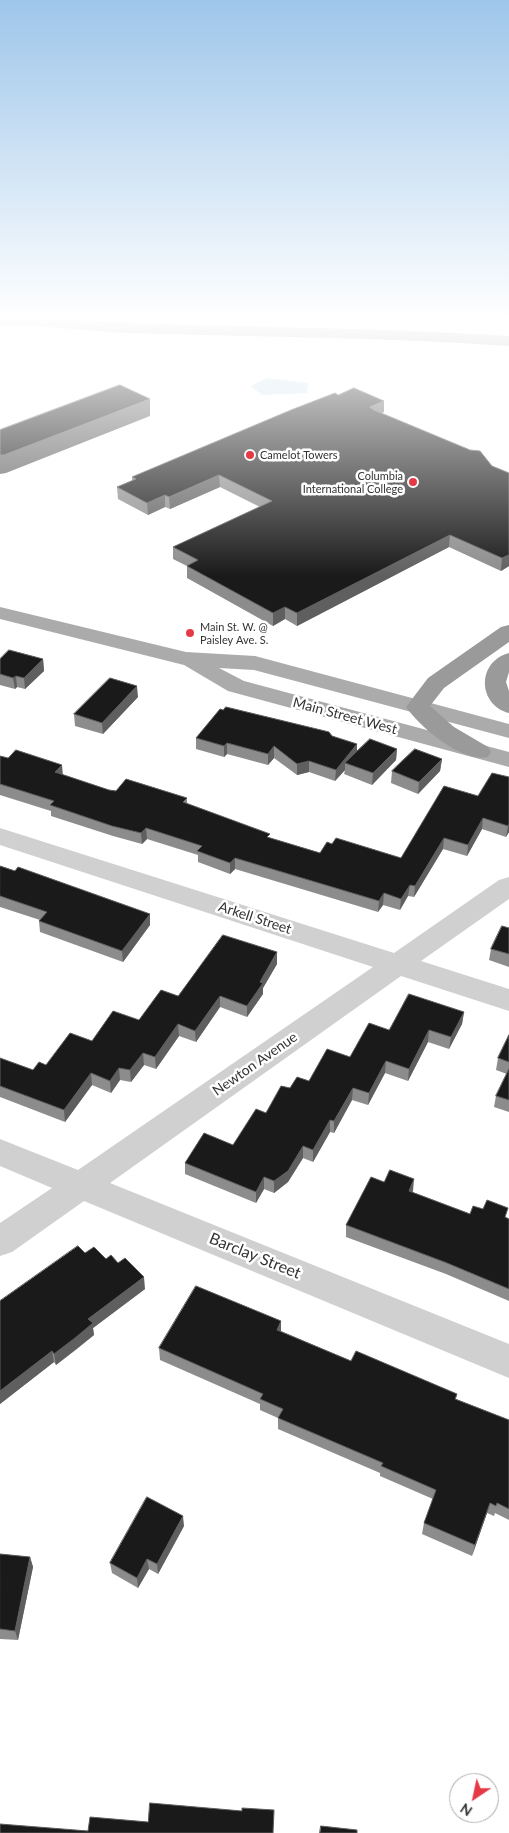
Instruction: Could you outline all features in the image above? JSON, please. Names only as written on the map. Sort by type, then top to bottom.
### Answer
[{"type":"highway","points":[[479,752],[456,740],[431,722],[418,707],[436,683],[509,632]]},
{"type":"highway","points":[[509,660],[499,668],[495,675],[495,682],[496,689],[509,706]]},
{"type":"main road","name":"Main Street West","points":[[0,613],[186,659],[255,663],[509,731]]},
{"type":"main road","name":"Main Street West","points":[[186,659],[236,686],[509,760]]},
{"type":"street","name":"Arkell Street","points":[[0,836],[509,1000]]},
{"type":"street","name":"Newton Avenue","points":[[0,1242],[509,886]]},
{"type":"street","name":"Barclay Street","points":[[0,1152],[509,1361]]},
{"type":"building","points":[[68,405],[136,405],[4,455],[0,455],[0,430]]},
{"type":"building","points":[[305,405],[376,405],[370,407],[470,450],[480,451],[492,466],[509,473],[509,555],[502,558],[450,535],[297,613],[285,607],[273,613],[187,566],[198,560],[173,547],[272,501],[219,475],[169,497],[165,495],[147,503],[117,487],[136,479],[132,477]]},
{"type":"building","points":[[9,650],[43,659],[24,678],[16,676],[13,678],[0,674],[0,659]]},
{"type":"building","points":[[110,678],[137,686],[102,723],[74,714]]},
{"type":"building","points":[[226,707],[329,732],[332,736],[357,744],[336,770],[309,761],[297,764],[274,746],[268,754],[227,743],[224,746],[196,738],[220,709],[223,710]]},
{"type":"building","points":[[370,739],[397,749],[373,773],[345,763]]},
{"type":"building","points":[[415,749],[442,759],[419,782],[392,771]]},
{"type":"building","points":[[16,750],[62,765],[55,772],[109,790],[116,791],[126,779],[187,798],[183,802],[270,834],[267,837],[320,853],[327,842],[332,844],[336,838],[401,858],[444,786],[478,796],[492,773],[509,777],[509,824],[508,826],[483,818],[468,845],[444,838],[415,886],[410,885],[401,899],[384,893],[379,901],[235,858],[230,863],[197,851],[202,846],[146,828],[141,833],[112,826],[50,805],[54,801],[0,784],[0,756],[8,758]]},
{"type":"building","points":[[0,866],[15,871],[18,867],[150,914],[122,951],[39,921],[47,912],[0,896]]},
{"type":"building","points":[[502,926],[509,928],[509,954],[491,949]]},
{"type":"building","points":[[223,935],[277,952],[260,982],[263,983],[247,1006],[220,996],[195,1031],[178,1024],[155,1057],[143,1053],[130,1070],[119,1068],[110,1081],[91,1073],[64,1110],[0,1086],[0,1058],[33,1070],[39,1062],[46,1065],[70,1033],[92,1041],[113,1011],[139,1020],[161,990],[178,996]]},
{"type":"building","points":[[409,994],[464,1012],[451,1037],[429,1030],[409,1069],[386,1061],[369,1093],[353,1088],[334,1121],[330,1120],[313,1150],[303,1146],[288,1171],[274,1181],[264,1177],[256,1192],[185,1163],[204,1133],[233,1145],[256,1109],[266,1113],[281,1086],[290,1088],[297,1077],[309,1081],[327,1049],[350,1057],[369,1023],[389,1030]]},
{"type":"building","points":[[509,1035],[509,1062],[498,1058]]},
{"type":"building","points":[[509,1069],[509,1100],[496,1096]]},
{"type":"building","points":[[390,1170],[414,1179],[409,1191],[470,1214],[473,1206],[483,1209],[487,1200],[508,1208],[505,1217],[509,1219],[509,1289],[447,1263],[346,1225],[371,1177],[384,1182]]},
{"type":"building","points":[[78,1246],[85,1253],[94,1247],[106,1259],[111,1255],[118,1263],[125,1258],[144,1277],[88,1319],[93,1323],[75,1338],[54,1354],[52,1351],[0,1391],[0,1301]]},
{"type":"building","points":[[196,1286],[281,1321],[277,1330],[351,1361],[356,1351],[457,1394],[455,1399],[509,1420],[509,1509],[497,1503],[496,1506],[490,1503],[475,1545],[424,1523],[436,1490],[381,1466],[383,1463],[278,1418],[283,1409],[260,1399],[263,1394],[159,1348]]},
{"type":"building","points":[[147,1497],[183,1516],[157,1564],[147,1559],[137,1578],[110,1563]]},
{"type":"building","points":[[0,1554],[30,1557],[15,1631],[0,1629]]},
{"type":"building","points":[[150,1803],[242,1811],[242,1808],[274,1810],[273,1833],[0,1833],[0,1824],[88,1831],[90,1817],[148,1822]]},
{"type":"building","points":[[321,1826],[357,1830],[357,1833],[320,1833]]},
{"type":"place","name":"Camelot Towers","points":[[250,455]]},
{"type":"place","name":"Columbia International College","points":[[413,482]]},
{"type":"place","name":"Main St. W. @ Paisley Ave. S.","points":[[190,633]]}]
